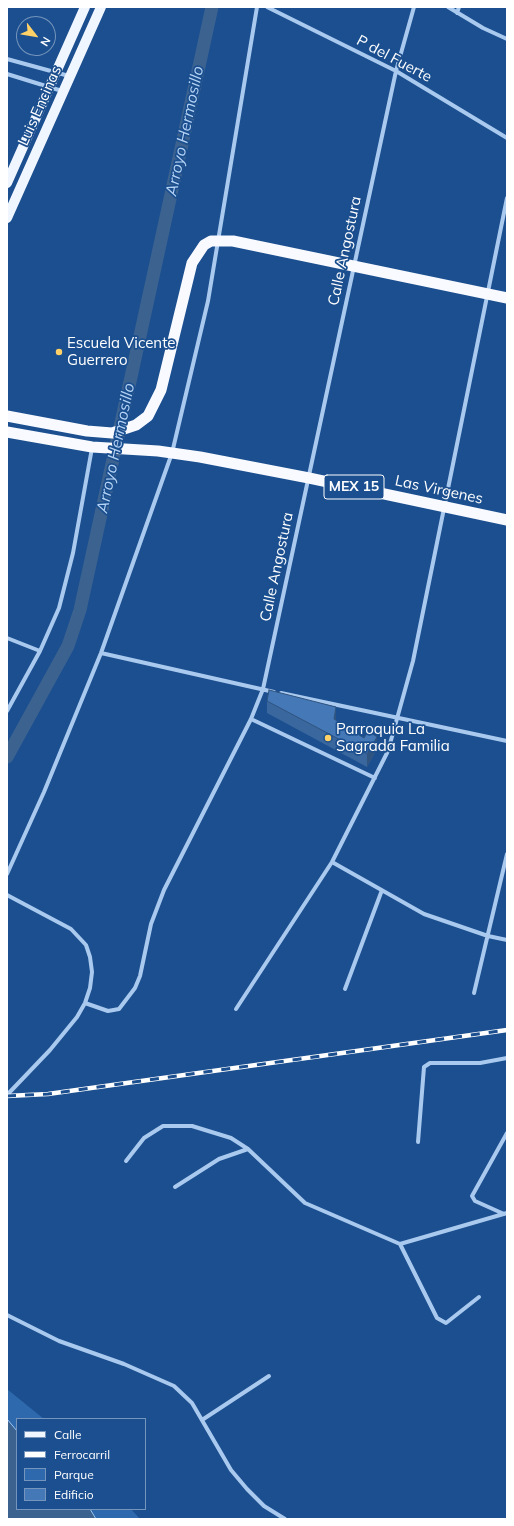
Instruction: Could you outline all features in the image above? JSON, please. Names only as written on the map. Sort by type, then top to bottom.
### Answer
[{"type":"highway","points":[[7,416],[87,431],[118,432],[136,425],[148,416],[156,403],[161,390],[192,263],[204,245],[218,240],[233,241],[354,265],[507,298]]},
{"type":"highway","name":"MEX 15","points":[[7,432],[92,447],[172,453]]},
{"type":"highway","name":"Las Virgenes","points":[[172,453],[309,478],[507,520]]},
{"type":"main road","points":[[7,183],[85,7]]},
{"type":"main road","name":"Luis Encinas","points":[[7,218],[101,7]]},
{"type":"street","points":[[7,874],[44,792],[101,653],[172,453],[208,301],[257,7]]},
{"type":"street","name":"P del Fuerte","points":[[267,7],[396,71],[507,138]]},
{"type":"street","name":"Calle Angostura","points":[[86,1003],[108,1011],[119,1009],[135,988],[140,976],[151,924],[164,890],[251,719],[263,689],[396,71],[414,7]]},
{"type":"street","points":[[448,7],[483,28],[507,38]]},
{"type":"street","points":[[457,13],[459,7]]},
{"type":"street","points":[[7,58],[70,76]]},
{"type":"street","points":[[7,74],[63,91]]},
{"type":"street","points":[[236,1009],[332,862],[388,751],[413,661],[507,198]]},
{"type":"street","points":[[7,711],[40,651],[52,625],[66,586],[92,447]]},
{"type":"street","points":[[7,638],[40,651]]},
{"type":"street","points":[[101,653],[507,742]]},
{"type":"street","points":[[251,719],[375,778]]},
{"type":"street","points":[[474,994],[507,854]]},
{"type":"street","points":[[332,862],[431,917],[488,936],[507,940]]},
{"type":"street","points":[[345,989],[382,890]]},
{"type":"street","points":[[7,895],[62,922],[71,929],[86,945],[90,957],[92,972],[86,1003],[63,1035],[7,1095]]},
{"type":"street","points":[[418,1142],[424,1067],[430,1063],[480,1063],[507,1058]]},
{"type":"street","points":[[126,1161],[144,1138],[163,1126],[192,1126],[231,1138],[248,1149],[304,1203],[400,1244],[506,1213]]},
{"type":"street","points":[[506,1213],[475,1201],[472,1196],[507,1133]]},
{"type":"street","points":[[175,1187],[218,1158],[248,1149]]},
{"type":"street","points":[[400,1244],[437,1318],[446,1323],[479,1297]]},
{"type":"street","points":[[7,1315],[59,1341],[124,1364],[174,1386],[185,1395],[202,1420],[231,1470],[264,1506],[285,1519]]},
{"type":"street","points":[[202,1420],[269,1376]]},
{"type":"green space","points":[[7,1389],[43,1418],[16,1418],[16,1510],[132,1510],[140,1519],[7,1519]]},
{"type":"shaded area","points":[[7,1419],[16,1430],[16,1510],[91,1510],[96,1519],[7,1519]]},
{"type":"building","points":[[269,690],[336,707],[334,719],[364,738],[368,731],[377,737],[367,754],[267,701]]},
{"type":"waterway","name":"Arroyo Hermosillo","points":[[7,757],[68,646],[80,610],[212,7]]},
{"type":"railway","points":[[7,1096],[48,1094],[507,1030]]},
{"type":"place","name":"Escuela Vicente Guerrero","points":[[59,352]]},
{"type":"place","name":"Parroquia La Sagrada Familia","points":[[328,738]]}]
